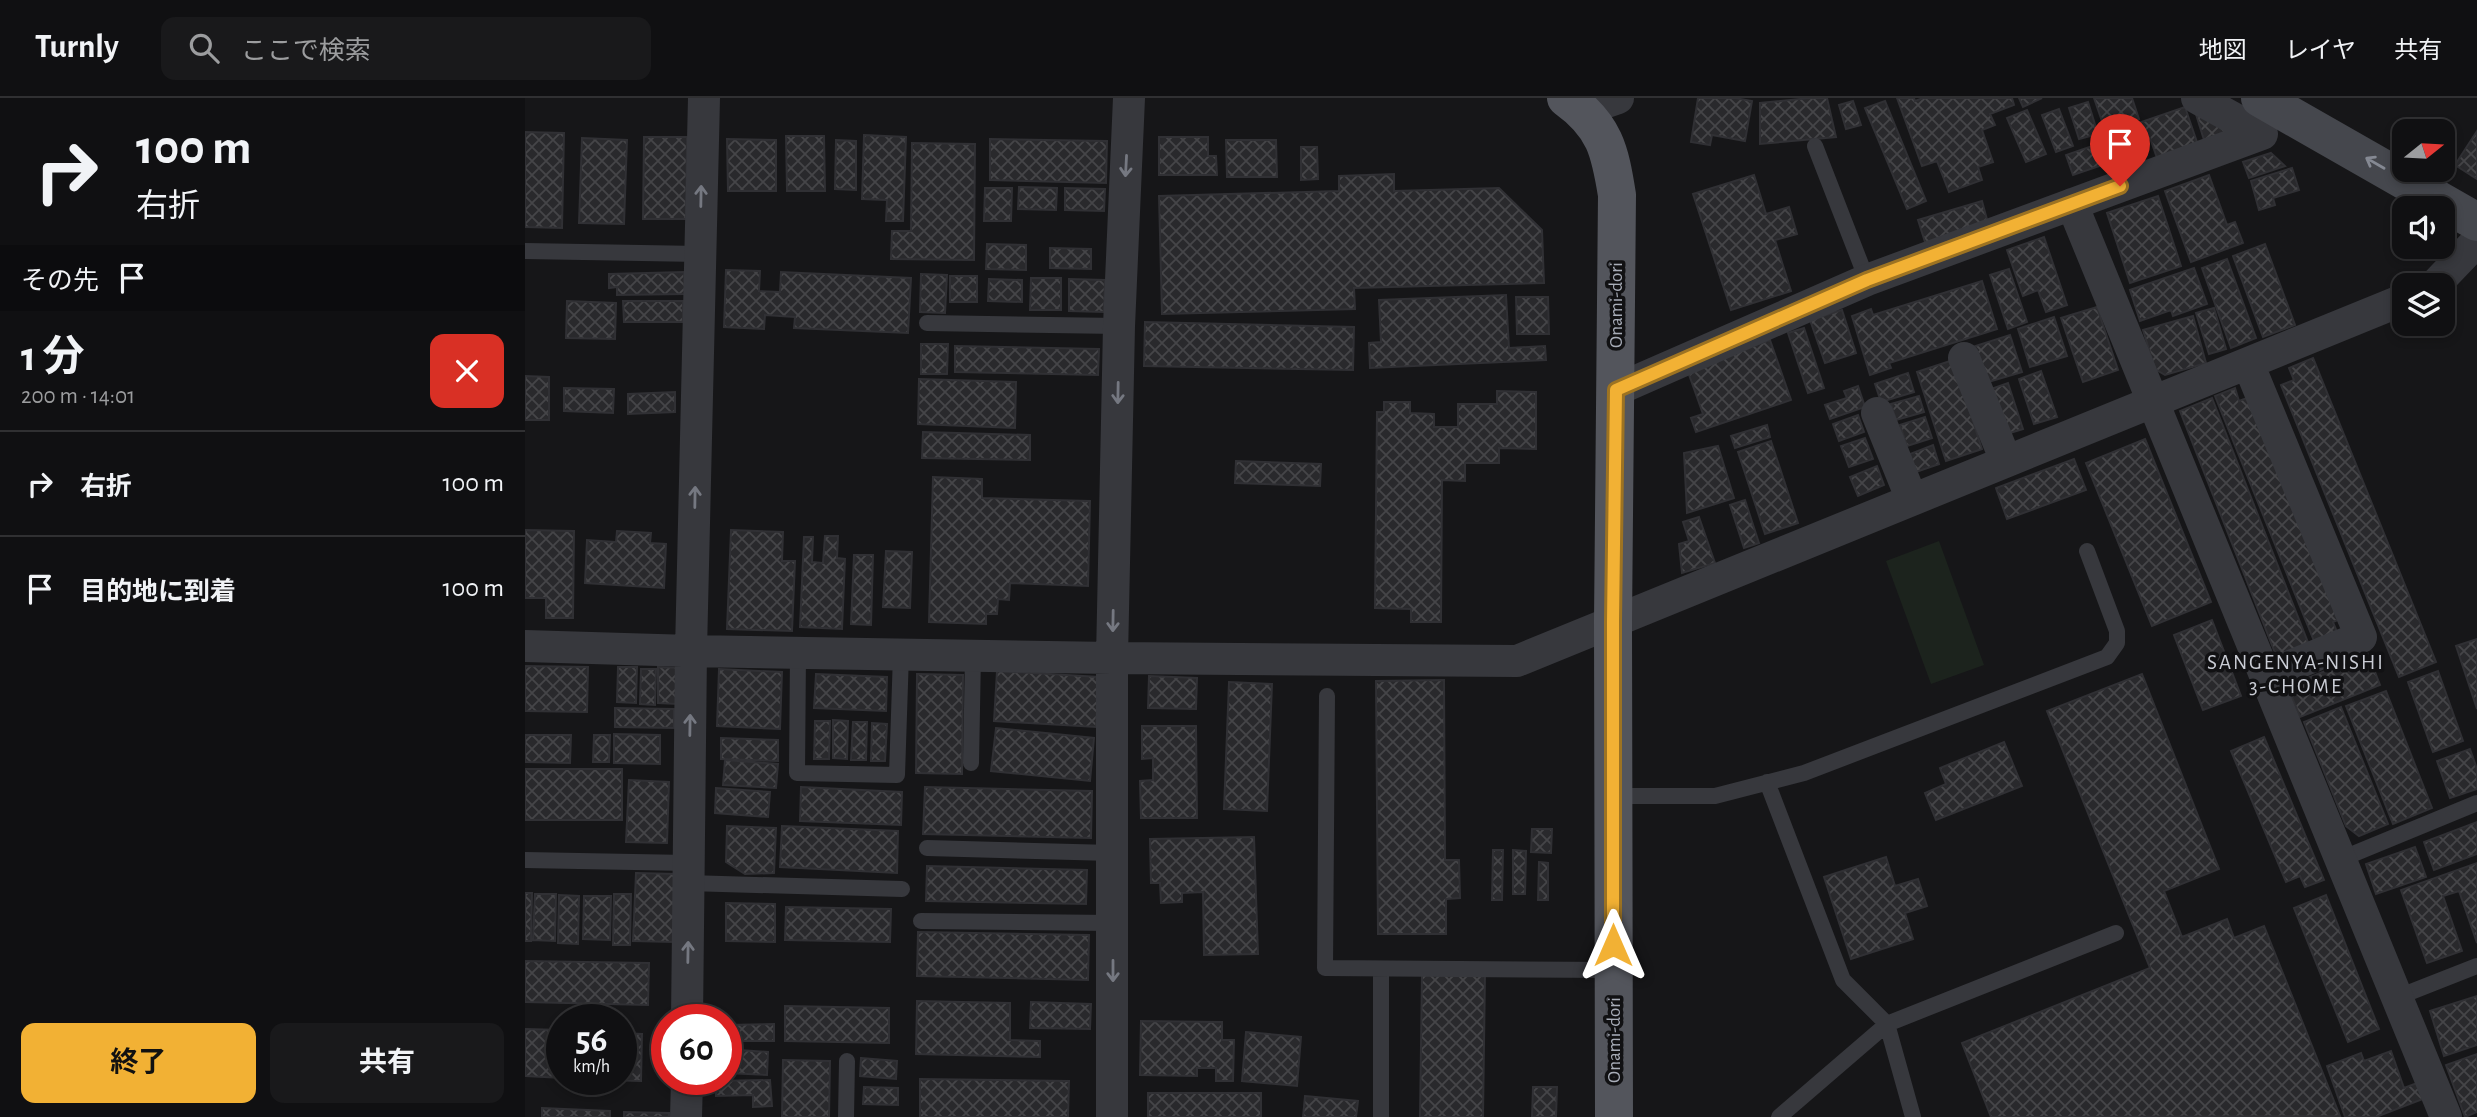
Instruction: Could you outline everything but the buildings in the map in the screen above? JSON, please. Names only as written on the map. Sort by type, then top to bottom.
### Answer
[{"type":"main road","name":"Onami-dori","points":[[1590,101],[1612,165],[1617,195],[1613,622],[1614,1117]]},
{"type":"street","points":[[687,1004],[691,651],[704,98]]},
{"type":"street","points":[[1112,1117],[1112,658],[1119,326],[1129,98]]},
{"type":"street","points":[[1616,390],[1867,280],[2262,134],[2197,98]]},
{"type":"street","points":[[2260,98],[2477,222]]},
{"type":"street","points":[[2072,204],[2446,1117]]},
{"type":"street","points":[[2446,273],[2477,241]]},
{"type":"street","points":[[525,646],[1112,658],[1517,661],[2392,304]]},
{"type":"street","points":[[1964,358],[2005,461]]},
{"type":"street","points":[[2248,363],[2361,637],[2266,676]]},
{"type":"street","points":[[1877,414],[1912,500]]},
{"type":"street","points":[[686,1117],[687,1095]]},
{"type":"lane","points":[[1815,146],[1867,280]]},
{"type":"lane","points":[[525,251],[700,254]]},
{"type":"lane","points":[[927,323],[1119,326]]},
{"type":"lane","points":[[1613,796],[1715,796],[1804,773],[2107,657],[2117,643],[2117,631],[2087,551]]},
{"type":"lane","points":[[798,653],[797,773],[897,775],[901,654]]},
{"type":"lane","points":[[971,763],[973,655]]},
{"type":"lane","points":[[1327,696],[1325,968],[1614,970]]},
{"type":"lane","points":[[1767,782],[1843,981],[1887,1024],[1913,1117]]},
{"type":"lane","points":[[2341,859],[2477,803]]},
{"type":"lane","points":[[927,848],[1112,853]]},
{"type":"lane","points":[[525,860],[902,889]]},
{"type":"lane","points":[[921,921],[1113,923]]},
{"type":"lane","points":[[1779,1117],[1887,1024],[2116,933]]},
{"type":"lane","points":[[2398,997],[2477,966]]},
{"type":"lane","points":[[1381,969],[1381,1117]]},
{"type":"lane","points":[[846,1117],[847,1062]]},
{"type":"shaded area","points":[[1939,541],[1984,665],[1931,684],[1886,561]]},
{"type":"district","name":"SANGENYA-NISHI 3-CHOME","points":[[2296,674]]},
{"type":"route","points":[[1613,945],[1616,390],[1867,280],[2120,186]]}]
